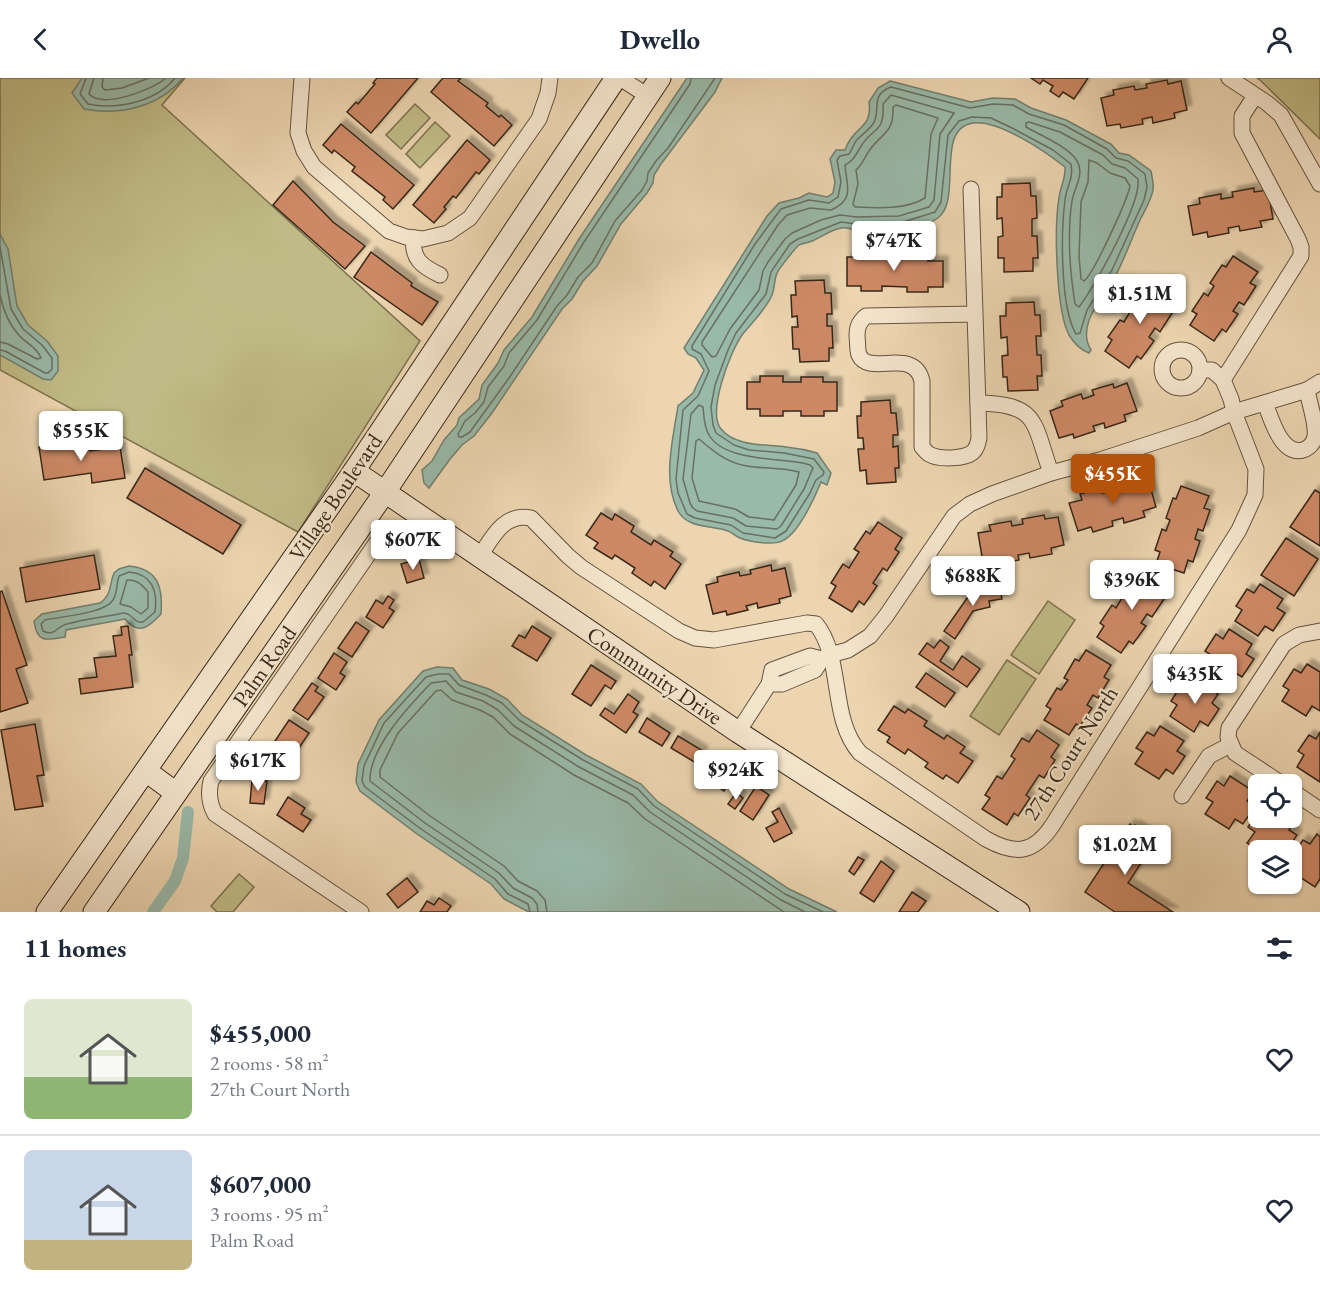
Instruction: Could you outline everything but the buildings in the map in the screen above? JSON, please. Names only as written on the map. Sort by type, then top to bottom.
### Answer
[{"type":"street","points":[[302,78],[298,133],[304,151],[314,167],[389,231],[414,238],[432,238],[448,233],[470,218],[539,119],[548,93],[550,78]]},
{"type":"street","points":[[618,78],[648,96]]},
{"type":"street","name":"Village Boulevard","points":[[47,912],[354,471],[618,78]]},
{"type":"street","name":"Village Boulevard","points":[[94,912],[385,492],[660,78]]},
{"type":"street","points":[[1229,78],[1274,108],[1286,122],[1320,184]]},
{"type":"street","points":[[1200,370],[1212,370],[1225,385],[1301,256],[1298,239],[1242,133],[1242,116],[1255,96]]},
{"type":"street","points":[[971,189],[979,438],[977,447],[971,454],[962,457],[928,454],[922,447],[920,372],[909,364],[864,361],[859,354],[857,330],[859,322],[866,316],[975,314]]},
{"type":"street","points":[[414,238],[414,256],[419,262],[440,275]]},
{"type":"street","name":"27th Court North","points":[[480,555],[500,527],[523,516],[531,518],[581,567],[695,638],[714,640],[807,623],[816,624],[822,631],[826,657],[846,734],[860,753],[999,846],[1024,850],[1035,845],[1052,826],[1251,508],[1255,495],[1256,470],[1225,385]]},
{"type":"street","points":[[738,732],[769,684],[782,684],[815,670],[826,657],[848,650],[870,636],[897,601],[954,516],[970,504],[1051,473],[1100,460],[1198,428],[1234,412],[1313,386],[1315,436],[1311,444],[1304,450],[1288,448],[1277,431],[1265,403]]},
{"type":"street","points":[[978,403],[1009,405],[1026,413],[1033,420],[1051,473]]},
{"type":"street","name":"Community Drive","points":[[354,471],[738,732],[1019,912]]},
{"type":"street","name":"Palm Road","points":[[361,912],[215,814],[209,798],[211,781],[377,542]]},
{"type":"street","points":[[1267,774],[1235,753],[1230,746],[1228,737],[1233,720],[1284,644],[1299,635],[1320,631]]},
{"type":"street","points":[[1182,796],[1209,756],[1230,746]]},
{"type":"street","points":[[146,771],[176,793]]},
{"type":"street","points":[[1302,798],[1320,810]]},
{"type":"shaded area","points":[[0,78],[185,78],[162,105],[420,341],[298,532],[0,370]]},
{"type":"shaded area","points":[[1257,78],[1320,78],[1320,139],[1260,80]]},
{"type":"shaded area","points":[[415,104],[430,118],[401,149],[386,135]]},
{"type":"shaded area","points":[[435,122],[450,136],[420,168],[406,154]]},
{"type":"shaded area","points":[[1048,601],[1075,620],[1039,674],[1011,655]]},
{"type":"shaded area","points":[[1007,660],[1036,679],[999,735],[970,716]]},
{"type":"shaded area","points":[[239,874],[254,887],[233,912],[217,912],[211,906]]},
{"type":"water","points":[[82,78],[183,78],[162,96],[138,107],[97,111],[84,109],[72,93]]},
{"type":"water","points":[[687,78],[722,78],[715,92],[661,164],[647,193],[621,224],[597,266],[562,309],[492,413],[474,436],[462,445],[450,459],[429,488],[424,483],[422,470],[432,461],[444,440],[457,425],[459,418],[479,399],[482,385],[498,363],[504,350],[532,317],[579,239]]},
{"type":"water","points":[[890,81],[971,102],[993,98],[1015,99],[1031,108],[1066,120],[1111,144],[1119,153],[1129,155],[1151,171],[1153,188],[1149,202],[1116,275],[1089,320],[1087,340],[1091,350],[1089,353],[1083,350],[1071,338],[1061,307],[1057,268],[1057,211],[1065,167],[1034,145],[995,126],[973,123],[961,128],[951,151],[949,196],[945,209],[938,218],[930,223],[910,228],[859,230],[841,228],[799,245],[778,271],[769,301],[742,335],[726,368],[718,396],[717,421],[721,429],[727,435],[743,442],[817,453],[831,473],[827,485],[821,482],[801,522],[790,536],[780,542],[750,541],[728,531],[694,524],[682,517],[678,511],[673,499],[670,472],[678,406],[693,393],[704,370],[696,358],[688,354],[684,348],[767,216],[779,203],[809,193],[827,197],[833,193],[835,182],[830,159],[836,150],[845,150],[848,142],[868,118],[869,102],[878,88]]},
{"type":"water","points":[[0,234],[8,249],[17,306],[28,325],[47,341],[58,356],[58,371],[51,380],[43,379],[0,355]]},
{"type":"water","points":[[129,566],[147,571],[157,581],[160,588],[161,614],[152,623],[139,628],[125,619],[66,630],[65,637],[44,639],[40,637],[34,621],[42,614],[100,603],[108,593],[114,573]]},
{"type":"water","points":[[437,667],[453,668],[462,680],[489,689],[507,699],[522,715],[586,755],[641,784],[657,801],[789,889],[837,912],[529,912],[504,899],[491,884],[417,834],[360,791],[356,782],[358,764],[379,720],[423,671]]},
{"type":"waterway","points":[[153,912],[175,881],[183,858],[188,812]]}]
